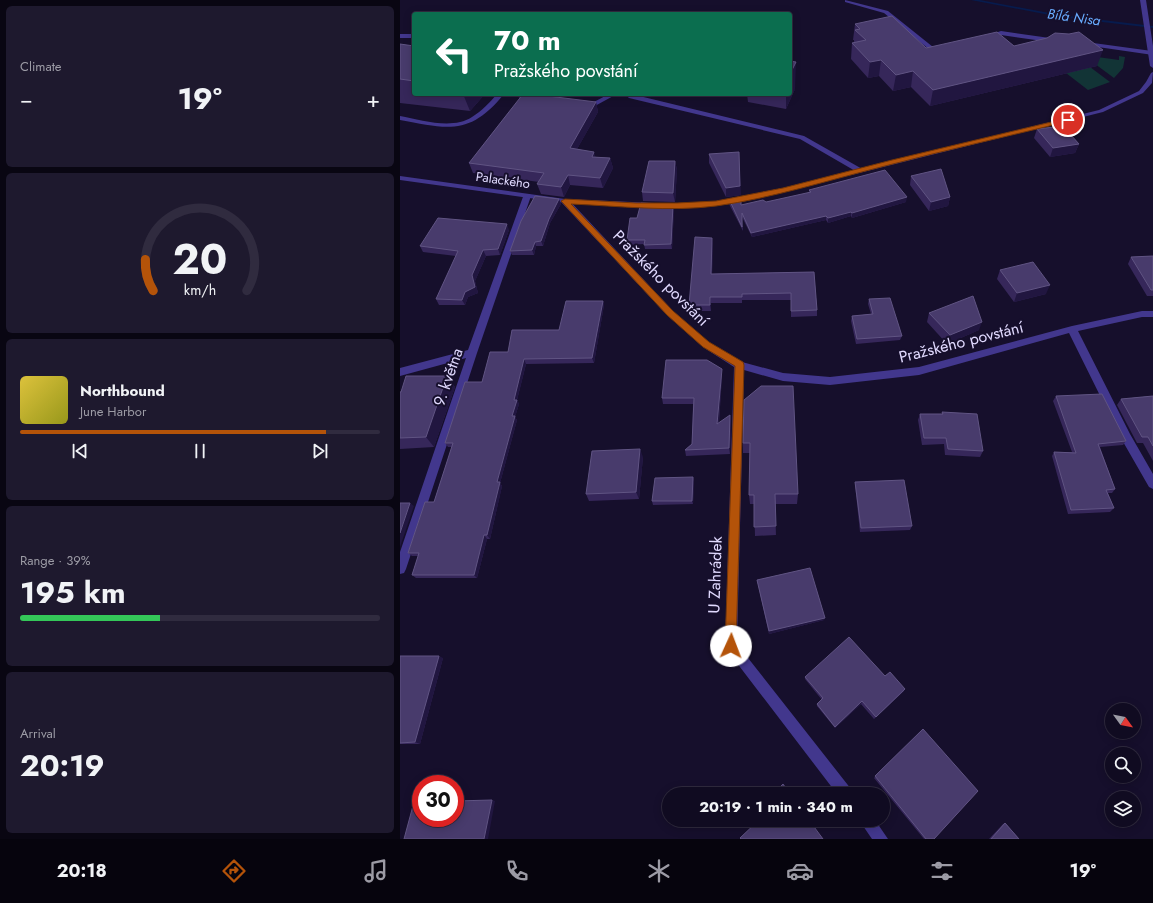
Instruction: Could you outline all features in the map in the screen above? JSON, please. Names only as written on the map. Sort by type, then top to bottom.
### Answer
[{"type":"street","points":[[1143,0],[1153,66]]},
{"type":"street","points":[[847,1],[886,12],[932,49],[947,46]]},
{"type":"street","points":[[978,39],[1001,33],[1061,41]]},
{"type":"street","points":[[400,36],[412,36]]},
{"type":"street","points":[[1076,43],[1152,55]]},
{"type":"street","points":[[1119,52],[1152,55]]},
{"type":"street","name":"Palackého","points":[[400,178],[565,201],[677,206],[716,203],[783,190],[1100,112],[1141,92],[1149,83],[1153,74]]},
{"type":"street","points":[[400,118],[455,126],[465,124],[476,118],[499,96]]},
{"type":"street","points":[[530,96],[545,98]]},
{"type":"street","points":[[573,102],[593,105],[610,96]]},
{"type":"street","points":[[630,96],[802,137],[860,170]]},
{"type":"street","name":"9. května","points":[[400,569],[527,196]]},
{"type":"street","name":"Pražského povstání","points":[[565,201],[670,313],[706,345],[740,365],[783,377],[830,381],[919,371],[1072,329],[1142,314],[1153,314]]},
{"type":"street","points":[[1072,329],[1126,437],[1153,484]]},
{"type":"street","points":[[400,372],[472,354]]},
{"type":"street","name":"U Zahrádek","points":[[740,365],[731,646],[841,787]]},
{"type":"street","points":[[871,827],[880,839]]},
{"type":"green space","points":[[1083,55],[1119,60],[1119,56],[1125,57],[1123,68],[1114,78]]},
{"type":"green space","points":[[1090,67],[1110,82],[1088,90],[1066,73]]},
{"type":"building","points":[[892,16],[926,48],[997,32],[1014,46],[1047,38],[1055,33],[1069,34],[1079,32],[1103,50],[933,90],[913,71],[896,75],[881,60],[870,62],[852,43],[866,40],[855,30],[860,29],[855,24]]},
{"type":"building","points":[[400,44],[412,46],[412,81],[400,79]]},
{"type":"building","points":[[792,61],[796,62],[792,70]]},
{"type":"building","points":[[521,96],[548,96],[596,102],[570,148],[594,152],[592,157],[610,158],[600,178],[568,175],[561,187],[537,184],[544,173],[469,163]]},
{"type":"building","points":[[1063,126],[1079,144],[1053,148],[1037,129]]},
{"type":"building","points":[[739,152],[740,186],[726,188],[709,154]]},
{"type":"building","points":[[649,161],[675,161],[673,193],[642,192]]},
{"type":"building","points":[[941,169],[950,197],[931,202],[911,176]]},
{"type":"building","points":[[885,170],[907,197],[852,213],[828,218],[826,216],[751,233],[742,213],[742,227],[729,199],[741,197],[741,205],[763,200],[766,202],[811,192],[809,190]]},
{"type":"building","points":[[535,196],[559,199],[549,219],[541,241],[535,242],[532,250],[510,251],[521,221]]},
{"type":"building","points":[[641,203],[673,205],[671,244],[644,245],[645,240],[627,240],[630,218],[637,218]]},
{"type":"building","points":[[438,218],[507,224],[498,249],[483,250],[472,275],[475,287],[465,292],[462,300],[436,299],[458,251],[420,246]]},
{"type":"building","points":[[695,237],[712,238],[711,274],[814,272],[817,310],[791,311],[791,293],[742,294],[742,297],[710,297],[710,305],[689,305]]},
{"type":"building","points":[[1153,256],[1153,290],[1151,290],[1131,257]]},
{"type":"building","points":[[1033,262],[1050,285],[1017,293],[1000,270]]},
{"type":"building","points":[[973,296],[982,322],[950,335],[929,313]]},
{"type":"building","points":[[890,298],[902,336],[857,339],[852,316],[873,314],[869,299]]},
{"type":"building","points":[[566,301],[603,301],[592,358],[524,359],[514,400],[517,400],[512,416],[515,416],[497,482],[500,482],[487,535],[484,535],[474,575],[412,575],[419,553],[408,553],[425,502],[434,502],[453,443],[445,443],[465,382],[482,382],[490,352],[508,352],[512,330],[559,330]]},
{"type":"building","points":[[666,360],[707,360],[722,369],[717,424],[730,415],[729,448],[685,450],[692,444],[694,398],[662,398]]},
{"type":"building","points":[[406,376],[447,376],[426,437],[400,438],[400,392]]},
{"type":"building","points":[[761,386],[793,386],[798,494],[775,494],[776,526],[754,527],[754,495],[749,495],[750,443],[743,443],[744,400]]},
{"type":"building","points":[[1102,394],[1126,441],[1098,444],[1115,489],[1106,490],[1114,508],[1071,510],[1054,452],[1076,453],[1056,396]]},
{"type":"building","points":[[1153,396],[1153,446],[1148,437],[1142,437],[1121,399]]},
{"type":"building","points":[[942,412],[977,414],[983,451],[948,449],[946,438],[924,438],[920,414],[943,414]]},
{"type":"building","points":[[640,449],[636,492],[586,494],[592,451]]},
{"type":"building","points":[[693,477],[692,501],[652,501],[655,478]]},
{"type":"building","points":[[904,480],[912,526],[861,528],[855,482]]},
{"type":"building","points":[[400,503],[410,503],[400,533]]},
{"type":"building","points":[[810,568],[825,618],[769,631],[757,580]]},
{"type":"building","points":[[849,637],[885,676],[890,672],[905,689],[876,717],[862,701],[835,727],[817,704],[823,698],[805,677]]},
{"type":"building","points":[[400,656],[439,656],[415,742],[400,743]]},
{"type":"building","points":[[923,729],[978,791],[934,839],[926,839],[890,795],[890,787],[884,787],[875,776]]},
{"type":"building","points":[[492,800],[484,839],[404,839],[412,809],[412,827],[464,827],[464,801]]},
{"type":"building","points":[[1005,823],[1019,839],[991,839]]},
{"type":"building","points":[[752,827],[814,827],[823,839],[741,839],[740,838]]},
{"type":"waterway","name":"Bílá Nisa","points":[[973,0],[1060,16],[1153,27]]},
{"type":"route","points":[[731,646],[740,365],[706,345],[670,313],[565,201],[677,206],[716,203],[783,190],[1068,120]]}]
